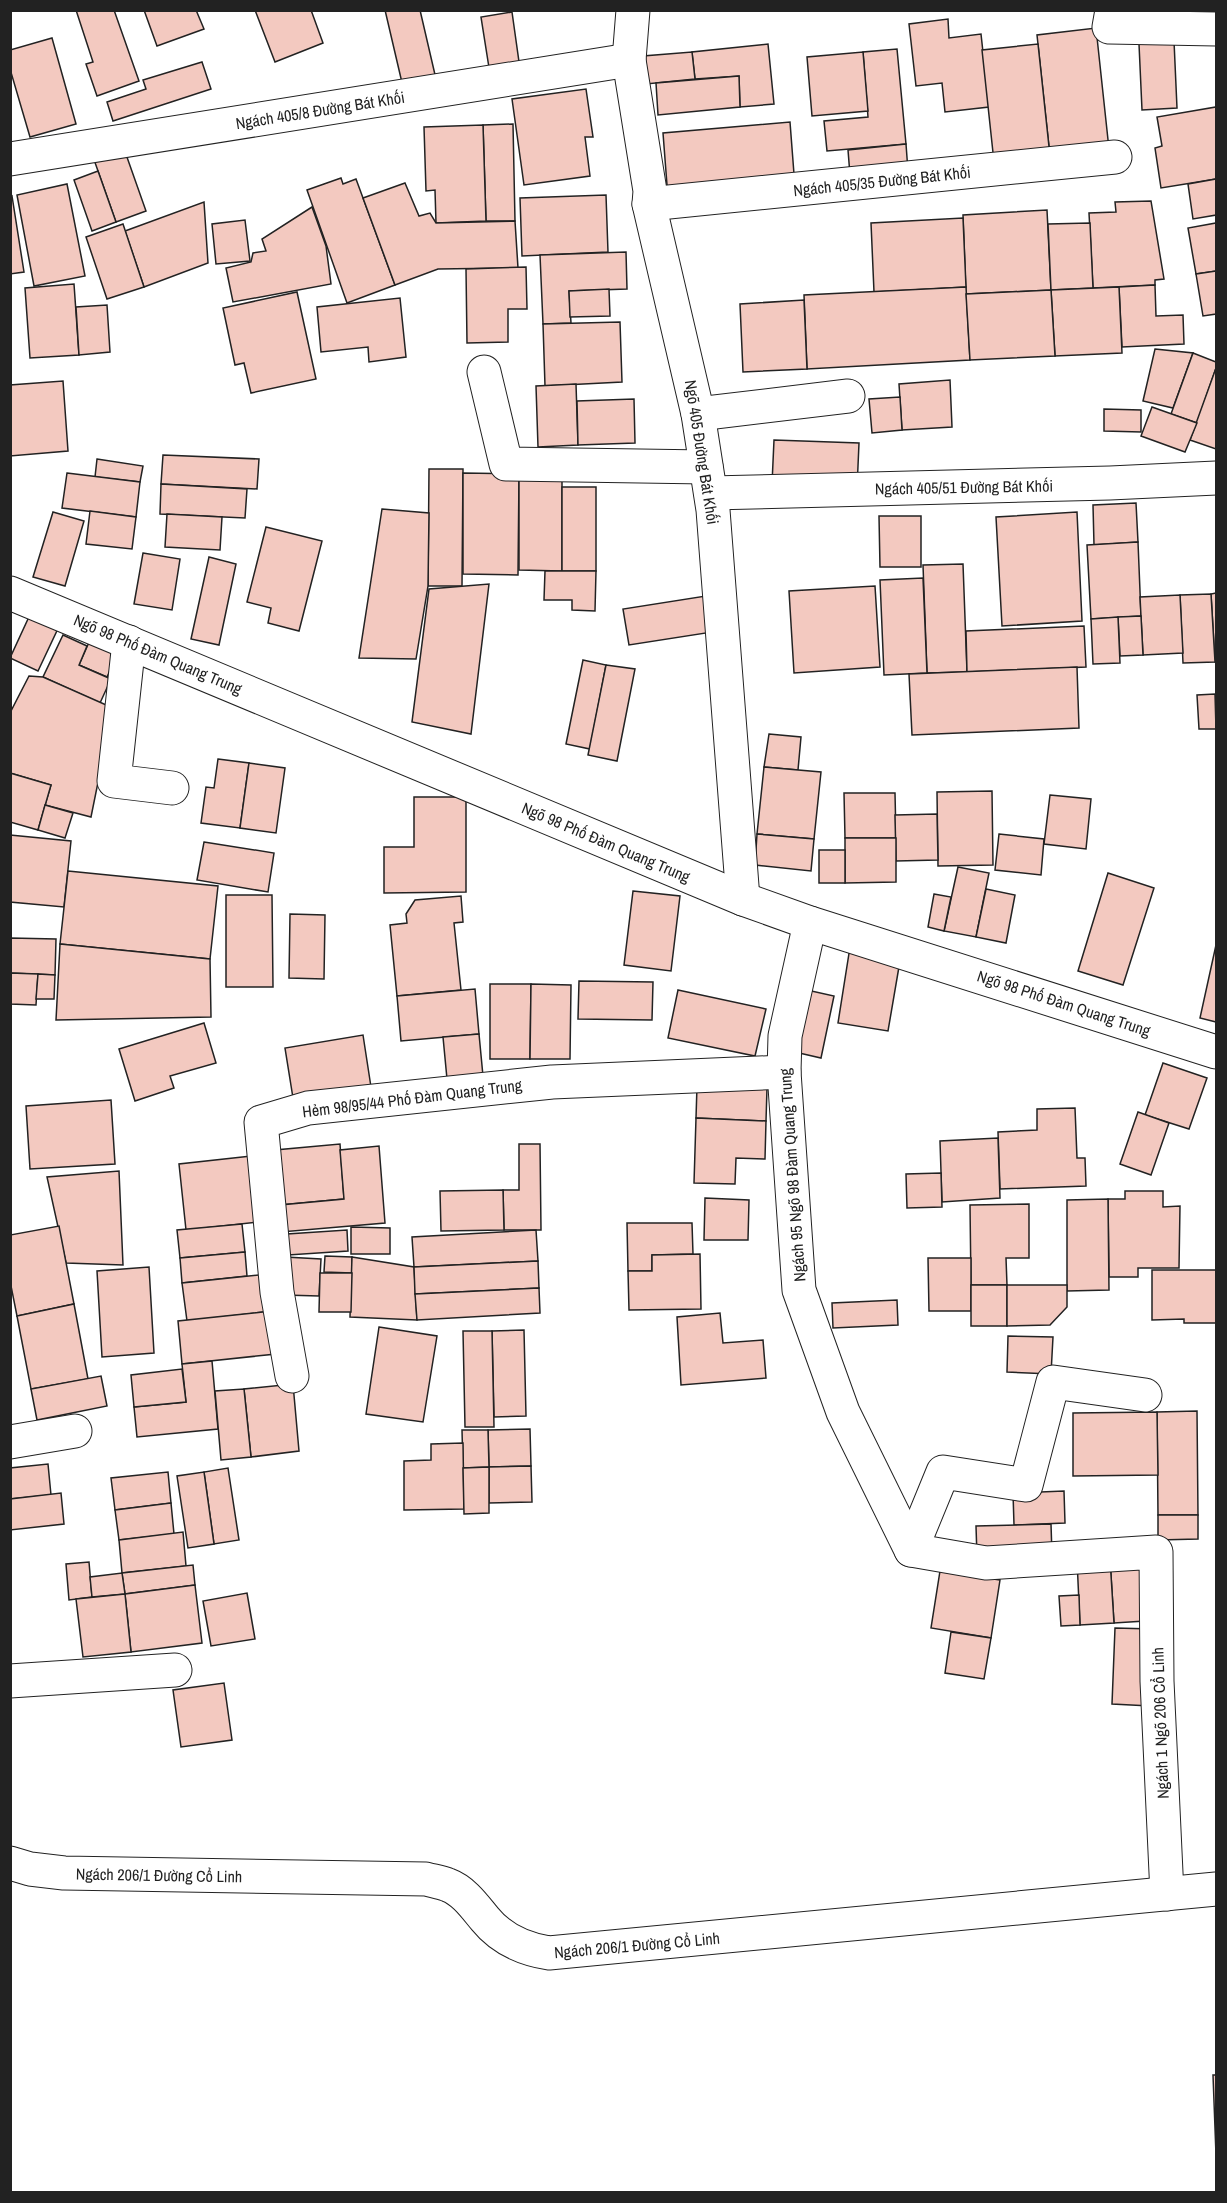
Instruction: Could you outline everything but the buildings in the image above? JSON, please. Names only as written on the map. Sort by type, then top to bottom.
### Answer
[{"type":"street","name":"Ngõ 405 Đường Bát Khối","points":[[633,10],[628,60],[650,191],[649,204],[698,414],[709,480],[743,899]]},
{"type":"street","points":[[1112,10],[1109,27],[1216,30]]},
{"type":"street","name":"Ngách 405/8 Đường Bát Khối","points":[[10,159],[628,60]]},
{"type":"street","name":"Ngách 405/35 Đường Bát Khối","points":[[649,204],[1115,157]]},
{"type":"street","name":"Ngách 405/51 Đường Bát Khối","points":[[484,372],[506,464],[709,480],[1110,483],[1216,478]]},
{"type":"street","points":[[698,414],[848,396]]},
{"type":"street","name":"Ngõ 98 Phố Đàm Quang Trung","points":[[10,593],[743,899],[810,923],[1216,1052]]},
{"type":"street","points":[[129,642],[114,781],[172,788]]},
{"type":"street","name":"Ngách 95 Ngõ 98 Đàm Quang Trung","points":[[810,923],[785,1036],[784,1072],[799,1290],[843,1412],[911,1550]]},
{"type":"street","name":"Hẻm 98/95/44 Phố Đàm Quang Trung","points":[[292,1376],[278,1292],[261,1122],[308,1108],[552,1082],[784,1072]]},
{"type":"street","points":[[911,1550],[943,1472],[1026,1485],[1053,1382],[1145,1395]]},
{"type":"street","points":[[10,1442],[75,1431]]},
{"type":"street","name":"Ngách 1 Ngõ 206 Cổ Linh","points":[[911,1550],[986,1563],[1156,1552],[1156,1681],[1167,1894]]},
{"type":"street","points":[[10,1680],[175,1670]]},
{"type":"street","name":"Ngách 206/1 Đường Cổ Linh","points":[[10,1863],[30,1869],[64,1874],[426,1879],[450,1885],[470,1901],[504,1938],[528,1950],[549,1953],[1216,1889]]}]
